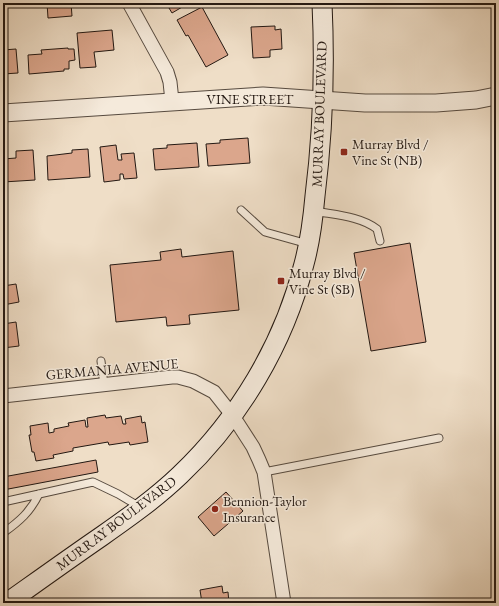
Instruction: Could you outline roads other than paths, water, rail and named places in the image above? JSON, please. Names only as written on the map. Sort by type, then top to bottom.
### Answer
[{"type":"main road","name":"MURRAY BOULEVARD","points":[[6,603],[141,508],[180,476],[217,436],[232,416],[250,390],[284,326],[297,289],[314,211],[323,100],[322,3]]},
{"type":"street","points":[[129,3],[165,67],[169,77],[172,101]]},
{"type":"street","name":"VINE STREET","points":[[3,113],[263,96],[365,103],[436,103],[476,100],[496,96]]},
{"type":"street","name":"GERMANIA AVENUE","points":[[3,396],[172,377],[186,379],[214,392],[253,447],[264,472],[284,603]]},
{"type":"lane","points":[[241,210],[265,232],[308,244]]},
{"type":"lane","points":[[314,211],[361,220],[370,224],[378,229],[380,241]]},
{"type":"lane","points":[[101,361],[104,385]]},
{"type":"lane","points":[[264,472],[439,438]]},
{"type":"lane","points":[[3,502],[93,482],[118,494],[141,508]]},
{"type":"lane","points":[[3,532],[25,516],[33,506],[39,494]]},
{"type":"place","name":"Murray Blvd / Vine St (NB)","points":[[344,152]]},
{"type":"place","name":"Murray Blvd / Vine St (SB)","points":[[281,281]]},
{"type":"place","name":"Bennion-Taylor Insurance","points":[[215,509]]}]
